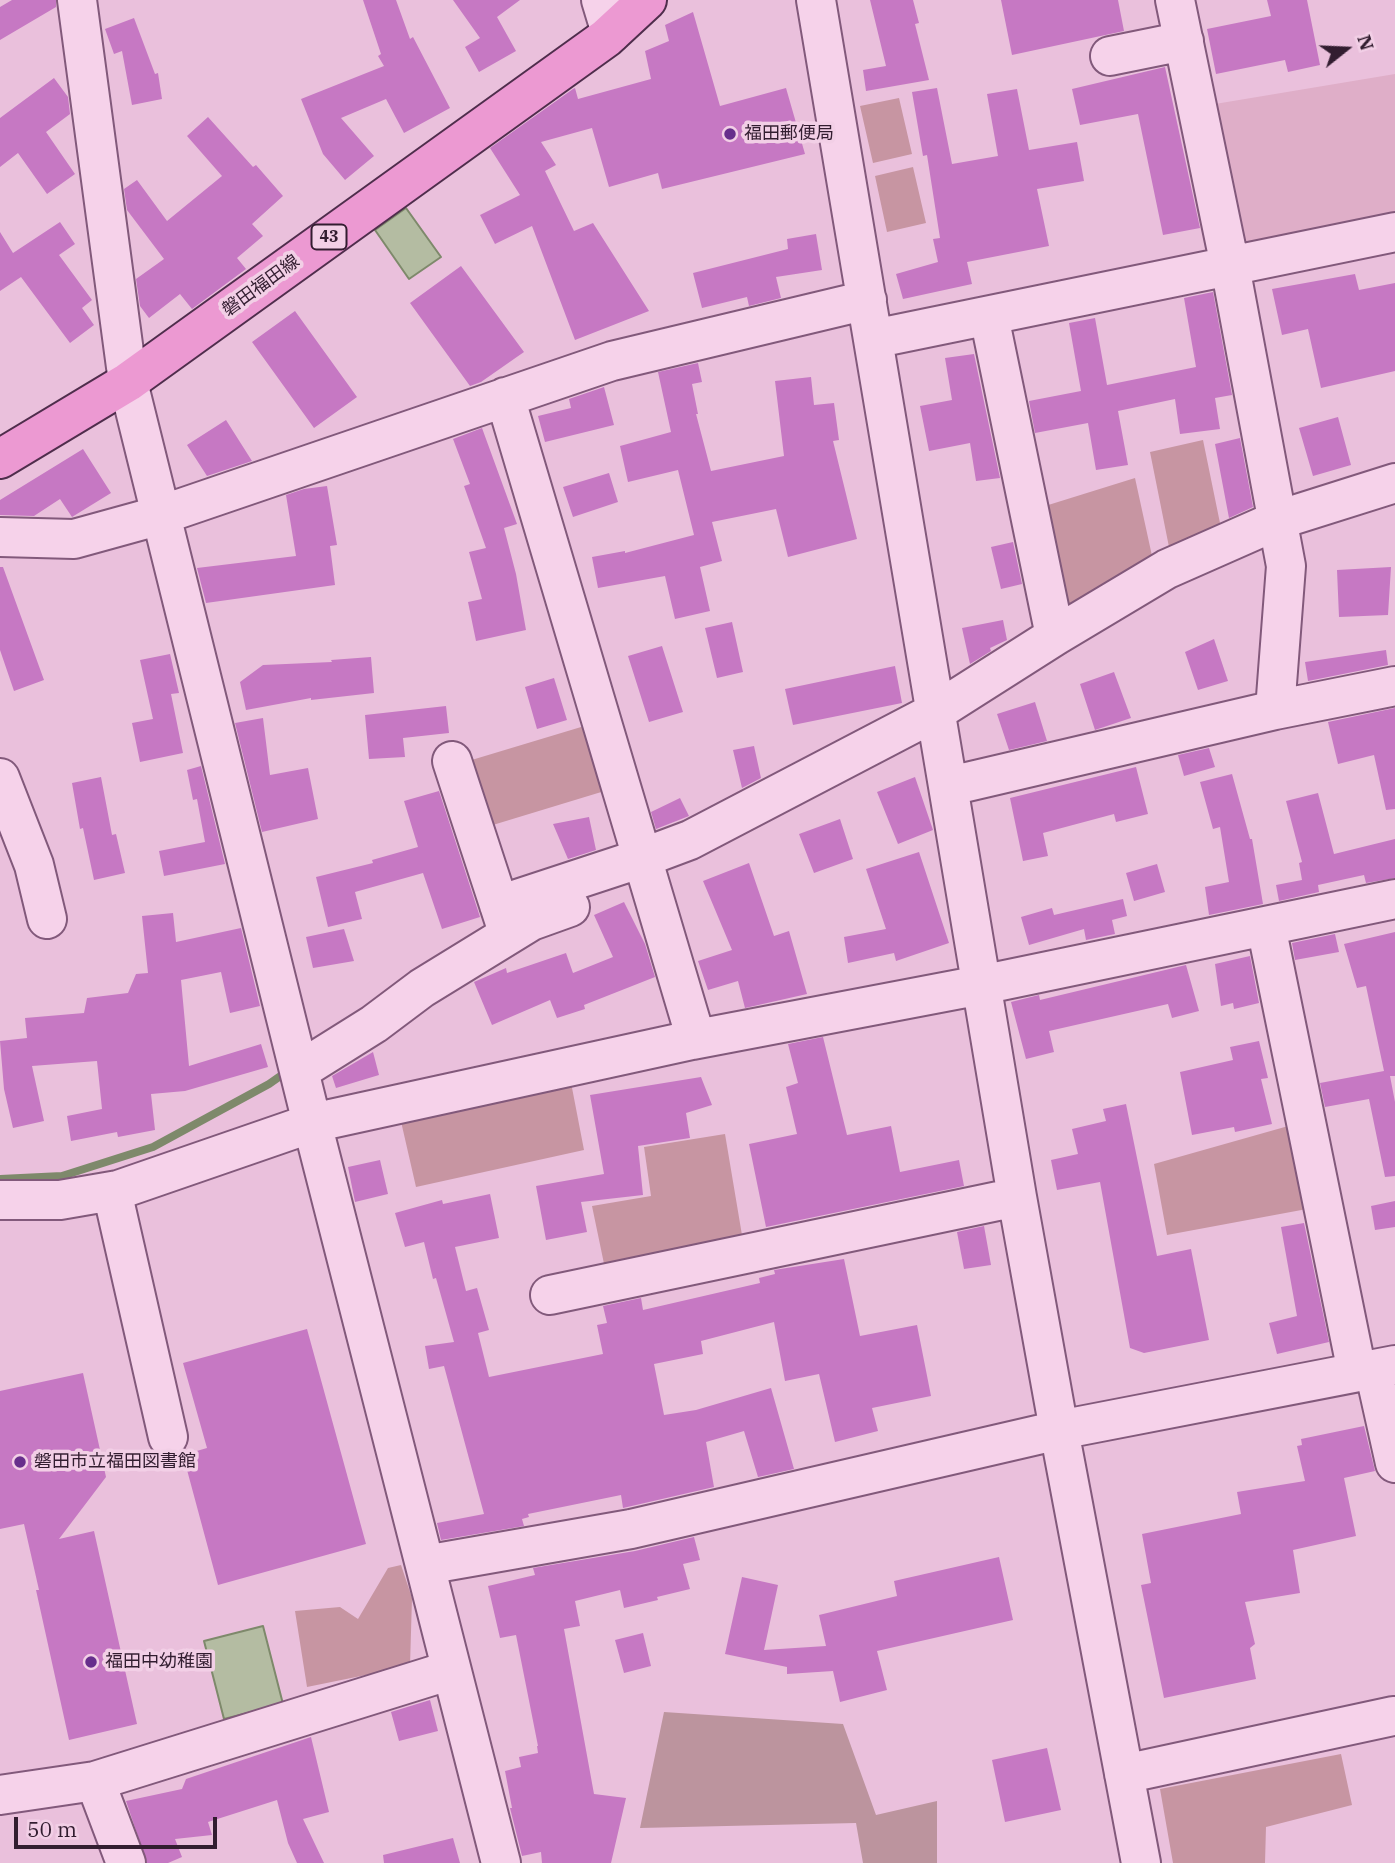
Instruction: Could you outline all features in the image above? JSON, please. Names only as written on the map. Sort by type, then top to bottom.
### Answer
[{"type":"main road","name":"磐田福田線","points":[[0,459],[128,382],[606,17],[647,0]]},
{"type":"street","points":[[77,0],[128,382],[500,1863]]},
{"type":"street","points":[[816,0],[1017,1197],[1141,1863]]},
{"type":"street","points":[[1175,0],[1230,266],[1286,566],[1275,710]]},
{"type":"street","points":[[1110,56],[1184,41]]},
{"type":"street","points":[[873,340],[1395,232]]},
{"type":"street","points":[[0,537],[74,539],[161,514],[612,360],[867,300]]},
{"type":"street","points":[[989,316],[1055,636]]},
{"type":"street","points":[[505,397],[691,1022],[692,1040]]},
{"type":"street","points":[[299,1071],[374,1024],[504,920],[646,872],[690,840],[937,711],[1167,569],[1278,520],[1395,483]]},
{"type":"street","points":[[950,786],[1275,710],[1395,686]]},
{"type":"street","points":[[452,761],[504,920]]},
{"type":"street","points":[[0,778],[34,865],[47,919]]},
{"type":"street","points":[[0,1200],[60,1200],[112,1191],[312,1123],[692,1040],[981,985],[1395,899]]},
{"type":"street","points":[[1266,926],[1375,1368],[1395,1463]]},
{"type":"street","points":[[112,1191],[169,1437]]},
{"type":"street","points":[[550,1295],[1017,1197]]},
{"type":"street","points":[[425,1565],[631,1529],[1059,1430],[1375,1368]]},
{"type":"street","points":[[0,1795],[95,1780],[451,1670]]},
{"type":"street","points":[[1124,1774],[1393,1716]]},
{"type":"street","points":[[95,1780],[126,1863]]},
{"type":"shaded area","points":[[1395,74],[1395,232],[1230,266],[1197,107]]},
{"type":"shaded area","points":[[899,98],[912,154],[873,163],[860,106]]},
{"type":"shaded area","points":[[913,167],[926,223],[887,232],[875,176]]},
{"type":"shaded area","points":[[406,208],[441,257],[409,279],[375,230]]},
{"type":"shaded area","points":[[1203,440],[1221,528],[1170,552],[1150,452]]},
{"type":"shaded area","points":[[1135,478],[1154,565],[1055,636],[1029,511]]},
{"type":"shaded area","points":[[601,721],[621,786],[483,828],[465,762]]},
{"type":"shaded area","points":[[568,1067],[584,1150],[416,1187],[397,1104]]},
{"type":"shaded area","points":[[1306,1121],[1323,1206],[1167,1235],[1154,1164]]},
{"type":"shaded area","points":[[725,1134],[745,1253],[608,1283],[592,1206],[651,1196],[644,1147]]},
{"type":"shaded area","points":[[401,1565],[412,1598],[410,1666],[307,1687],[295,1611],[340,1607],[358,1619],[388,1568]]},
{"type":"shaded area","points":[[263,1626],[283,1704],[224,1719],[204,1641]]},
{"type":"shaded area","points":[[664,1712],[843,1724],[876,1815],[937,1801],[937,1863],[863,1863],[856,1823],[640,1828]]},
{"type":"shaded area","points":[[1341,1754],[1352,1805],[1266,1827],[1265,1863],[1173,1863],[1160,1789]]},
{"type":"building","points":[[12,0],[56,0],[56,7],[0,40],[0,7]]},
{"type":"building","points":[[363,0],[396,0],[410,39],[413,37],[450,108],[404,133],[386,99],[341,118],[374,156],[345,180],[323,154],[301,99],[384,66],[378,56],[381,54]]},
{"type":"building","points":[[453,0],[520,0],[497,17],[516,51],[479,72],[465,47],[480,38]]},
{"type":"building","points":[[870,0],[913,0],[919,23],[915,24],[929,80],[866,91],[863,70],[886,66]]},
{"type":"building","points":[[1001,0],[1118,0],[1124,31],[1012,55]]},
{"type":"building","points":[[1267,0],[1307,0],[1320,65],[1288,72],[1285,60],[1216,74],[1207,29],[1271,16]]},
{"type":"building","points":[[693,12],[720,106],[786,88],[805,154],[662,189],[658,173],[609,187],[592,128],[541,142],[556,165],[545,171],[574,231],[593,223],[649,311],[575,340],[532,226],[495,244],[480,215],[520,195],[490,148],[575,88],[578,99],[651,79],[645,51],[669,41],[665,25]]},
{"type":"building","points":[[134,18],[155,74],[158,73],[162,99],[132,105],[122,51],[114,54],[105,29]]},
{"type":"building","points":[[1165,67],[1200,228],[1163,235],[1138,114],[1080,125],[1072,89]]},
{"type":"building","points":[[54,78],[68,97],[70,114],[46,132],[75,174],[47,194],[18,153],[0,167],[0,118]]},
{"type":"building","points":[[937,88],[952,164],[998,156],[987,94],[1017,89],[1029,150],[1077,142],[1084,181],[1037,189],[1049,246],[967,262],[972,284],[903,299],[896,274],[938,262],[933,239],[940,238],[927,155],[923,156],[912,92]]},
{"type":"building","points":[[208,117],[283,196],[252,224],[263,236],[237,258],[246,269],[192,309],[180,294],[149,318],[140,306],[136,279],[164,259],[127,210],[124,189],[137,180],[167,221],[222,176],[187,136]]},
{"type":"building","points":[[60,222],[75,244],[59,255],[92,300],[82,308],[94,325],[70,343],[21,277],[0,291],[0,232],[13,253]]},
{"type":"building","points":[[816,234],[822,270],[776,277],[781,298],[749,306],[747,297],[702,308],[693,273],[788,249],[787,239]]},
{"type":"building","points":[[461,266],[524,352],[481,382],[470,386],[410,303]]},
{"type":"building","points":[[1355,274],[1359,290],[1395,283],[1395,371],[1321,388],[1308,329],[1282,335],[1272,289]]},
{"type":"building","points":[[1213,292],[1232,395],[1215,398],[1220,429],[1180,434],[1175,399],[1118,411],[1128,465],[1096,470],[1088,423],[1035,433],[1029,401],[1081,391],[1069,323],[1095,318],[1107,385],[1196,367],[1184,298]]},
{"type":"building","points":[[295,311],[357,397],[314,428],[252,342]]},
{"type":"building","points":[[974,354],[1000,478],[976,481],[970,443],[929,451],[920,406],[952,400],[945,358]]},
{"type":"building","points":[[698,363],[702,382],[692,384],[696,414],[711,471],[784,456],[775,381],[811,377],[814,405],[834,403],[839,440],[833,441],[857,539],[788,557],[776,509],[712,522],[722,561],[700,567],[710,611],[675,619],[665,576],[598,588],[592,557],[625,553],[694,535],[678,470],[628,482],[620,446],[671,432],[658,372]]},
{"type":"building","points":[[604,387],[614,425],[545,442],[538,416],[571,408],[569,399]]},
{"type":"building","points":[[1338,417],[1351,465],[1313,476],[1299,428]]},
{"type":"building","points":[[226,420],[252,461],[207,476],[187,445]]},
{"type":"building","points":[[482,428],[517,524],[504,528],[526,630],[476,641],[468,602],[482,599],[469,552],[486,548],[464,486],[470,484],[453,439]]},
{"type":"building","points":[[1240,438],[1253,507],[1229,518],[1215,444]]},
{"type":"building","points":[[83,449],[111,493],[72,517],[60,499],[34,516],[0,515],[0,500]]},
{"type":"building","points":[[609,473],[618,502],[573,517],[563,487]]},
{"type":"building","points":[[327,486],[337,545],[330,546],[335,585],[206,603],[197,568],[296,556],[286,495]]},
{"type":"building","points":[[1013,542],[1022,584],[1001,589],[991,547]]},
{"type":"building","points":[[0,567],[3,567],[44,680],[14,691],[0,650]]},
{"type":"building","points":[[1391,567],[1388,615],[1339,617],[1337,570]]},
{"type":"building","points":[[1003,620],[1007,640],[990,648],[991,651],[970,664],[962,628]]},
{"type":"building","points":[[732,622],[743,672],[717,678],[705,628]]},
{"type":"building","points":[[1214,639],[1228,681],[1198,690],[1185,652]]},
{"type":"building","points":[[662,646],[683,712],[649,722],[628,656]]},
{"type":"building","points":[[1386,650],[1388,665],[1308,681],[1305,662]]},
{"type":"building","points":[[170,654],[179,693],[171,694],[183,753],[140,762],[132,723],[153,719],[140,660]]},
{"type":"building","points":[[371,657],[374,693],[311,698],[246,710],[240,682],[263,665],[332,662],[331,660]]},
{"type":"building","points":[[895,666],[902,703],[793,725],[785,689]]},
{"type":"building","points":[[1114,672],[1131,718],[1095,730],[1080,684]]},
{"type":"building","points":[[554,678],[567,720],[537,729],[525,687]]},
{"type":"building","points":[[1035,702],[1047,741],[1009,750],[997,714]]},
{"type":"building","points":[[446,706],[449,733],[403,738],[405,757],[369,759],[365,715]]},
{"type":"building","points":[[1395,708],[1395,809],[1386,810],[1374,755],[1338,764],[1328,722]]},
{"type":"building","points":[[263,718],[270,775],[308,768],[318,819],[262,832],[235,723]]},
{"type":"building","points":[[754,746],[761,778],[742,788],[733,750]]},
{"type":"building","points":[[1209,748],[1215,767],[1184,776],[1178,755]]},
{"type":"building","points":[[201,766],[225,864],[164,876],[159,851],[205,842],[197,799],[193,800],[187,770]]},
{"type":"building","points":[[1136,767],[1148,814],[1116,822],[1114,814],[1043,833],[1048,856],[1023,861],[1010,798]]},
{"type":"building","points":[[1232,774],[1252,839],[1263,904],[1209,915],[1205,887],[1229,882],[1220,827],[1213,829],[1200,782]]},
{"type":"building","points":[[101,777],[112,835],[116,834],[125,873],[94,880],[83,828],[80,829],[72,783]]},
{"type":"building","points":[[915,777],[933,830],[898,844],[877,792]]},
{"type":"building","points":[[439,791],[480,917],[442,929],[423,873],[355,892],[362,919],[328,927],[316,877],[373,863],[372,860],[418,847],[404,801]]},
{"type":"building","points":[[1318,793],[1334,854],[1395,839],[1395,878],[1366,883],[1364,875],[1318,885],[1319,892],[1279,901],[1276,885],[1302,880],[1299,863],[1302,862],[1286,801]]},
{"type":"building","points":[[680,798],[689,816],[656,829],[651,812]]},
{"type":"building","points":[[589,817],[596,850],[568,859],[553,824]]},
{"type":"building","points":[[840,819],[853,859],[814,873],[799,834]]},
{"type":"building","points":[[919,852],[949,943],[896,961],[894,953],[848,963],[844,937],[886,929],[866,869]]},
{"type":"building","points":[[749,863],[774,936],[789,931],[807,994],[745,1008],[738,981],[708,990],[698,961],[732,950],[703,881]]},
{"type":"building","points":[[1157,864],[1165,892],[1134,901],[1126,873]]},
{"type":"building","points":[[1123,899],[1127,916],[1112,920],[1115,934],[1086,940],[1084,929],[1029,945],[1021,917],[1052,908],[1054,915]]},
{"type":"building","points":[[624,902],[645,944],[655,977],[584,1005],[585,1009],[557,1018],[550,1000],[492,1025],[474,982],[506,968],[507,973],[566,953],[573,973],[613,957],[594,915]]},
{"type":"building","points":[[173,913],[176,942],[241,928],[260,1006],[230,1013],[221,972],[181,980],[189,1066],[261,1044],[268,1067],[185,1091],[151,1094],[155,1130],[118,1137],[117,1132],[71,1141],[67,1116],[102,1109],[97,1061],[32,1066],[44,1121],[13,1128],[4,1089],[0,1041],[27,1038],[25,1018],[84,1013],[87,998],[128,993],[136,974],[148,973],[142,916]]},
{"type":"building","points":[[344,929],[354,961],[313,968],[306,937]]},
{"type":"building","points":[[1395,932],[1395,1076],[1390,1076],[1395,1102],[1395,1176],[1385,1177],[1369,1099],[1325,1107],[1320,1083],[1384,1071],[1366,986],[1357,988],[1344,944]]},
{"type":"building","points":[[1335,934],[1339,952],[1295,960],[1292,943]]},
{"type":"building","points":[[1250,956],[1259,1003],[1234,1009],[1233,1003],[1221,1006],[1215,964]]},
{"type":"building","points":[[1186,965],[1199,1011],[1172,1018],[1168,1004],[1049,1031],[1054,1052],[1026,1059],[1011,1002],[1039,995],[1040,1000]]},
{"type":"building","points":[[823,1037],[847,1135],[891,1126],[900,1172],[959,1160],[964,1186],[766,1227],[749,1144],[797,1134],[786,1087],[798,1083],[788,1044]]},
{"type":"building","points":[[1259,1041],[1268,1078],[1261,1079],[1272,1124],[1235,1132],[1234,1127],[1192,1135],[1180,1072],[1233,1060],[1230,1047]]},
{"type":"building","points":[[373,1052],[379,1075],[336,1088],[332,1076]]},
{"type":"building","points":[[701,1077],[712,1105],[686,1113],[690,1138],[638,1146],[643,1195],[581,1202],[587,1232],[546,1240],[536,1186],[604,1174],[590,1095]]},
{"type":"building","points":[[1126,1104],[1157,1256],[1191,1249],[1209,1340],[1144,1353],[1130,1348],[1100,1182],[1057,1190],[1051,1160],[1078,1154],[1072,1129],[1106,1121],[1103,1109]]},
{"type":"building","points":[[380,1160],[388,1194],[355,1202],[348,1167]]},
{"type":"building","points":[[490,1194],[499,1238],[455,1247],[466,1291],[477,1288],[489,1330],[478,1333],[489,1377],[603,1354],[597,1325],[607,1323],[603,1306],[641,1298],[643,1310],[760,1283],[759,1278],[775,1274],[774,1270],[844,1259],[860,1336],[917,1325],[931,1396],[872,1408],[878,1431],[835,1442],[819,1374],[785,1381],[774,1322],[701,1341],[703,1354],[654,1364],[664,1415],[696,1410],[771,1388],[794,1469],[758,1477],[744,1431],[706,1442],[714,1487],[623,1508],[621,1495],[528,1514],[529,1517],[522,1519],[524,1526],[441,1540],[437,1523],[484,1514],[444,1366],[429,1369],[425,1346],[454,1342],[436,1278],[433,1279],[424,1242],[405,1247],[395,1213],[442,1200],[443,1204]]},
{"type":"building","points":[[1395,1201],[1395,1227],[1375,1230],[1371,1206]]},
{"type":"building","points":[[1304,1223],[1329,1342],[1277,1354],[1269,1323],[1297,1316],[1281,1227]]},
{"type":"building","points":[[984,1226],[991,1265],[964,1269],[957,1232]]},
{"type":"building","points":[[307,1329],[366,1544],[218,1585],[183,1455],[207,1448],[183,1363]]},
{"type":"building","points":[[83,1373],[106,1477],[59,1539],[94,1531],[137,1724],[69,1740],[24,1524],[0,1529],[0,1391]]},
{"type":"building","points":[[1364,1426],[1375,1471],[1344,1478],[1356,1536],[1293,1550],[1300,1593],[1245,1602],[1255,1644],[1250,1648],[1256,1679],[1164,1698],[1141,1585],[1151,1583],[1142,1534],[1241,1514],[1237,1492],[1305,1481],[1297,1446],[1302,1445],[1301,1439]]},
{"type":"building","points":[[694,1537],[700,1560],[683,1564],[690,1589],[624,1608],[620,1590],[575,1601],[580,1626],[564,1629],[594,1794],[626,1798],[611,1863],[542,1863],[541,1852],[522,1856],[510,1808],[505,1771],[521,1767],[519,1757],[538,1753],[538,1746],[516,1635],[500,1638],[488,1586],[535,1575],[533,1568],[635,1551]]},
{"type":"building","points":[[999,1557],[1013,1620],[877,1651],[887,1690],[840,1702],[833,1671],[787,1674],[787,1667],[725,1654],[742,1577],[778,1585],[764,1650],[826,1646],[819,1615],[897,1596],[894,1581]]},
{"type":"building","points":[[643,1633],[651,1666],[624,1673],[615,1640]]},
{"type":"building","points":[[430,1700],[438,1731],[399,1741],[391,1712]]},
{"type":"building","points":[[311,1737],[329,1812],[303,1819],[324,1863],[297,1863],[288,1843],[277,1800],[208,1822],[212,1835],[175,1839],[182,1857],[168,1863],[147,1863],[126,1801],[182,1789],[186,1779]]},
{"type":"building","points":[[1047,1748],[1061,1810],[1005,1822],[992,1760]]},
{"type":"building","points":[[453,1838],[460,1863],[384,1863],[383,1855]]},
{"type":"waterway","points":[[0,1179],[62,1176],[153,1147],[269,1084],[289,1070]]},
{"type":"place","name":"福田郵便局","points":[[730,134]]},
{"type":"place","name":"磐田市立福田図書館","points":[[20,1462]]},
{"type":"place","name":"福田中幼稚園","points":[[91,1662]]}]
